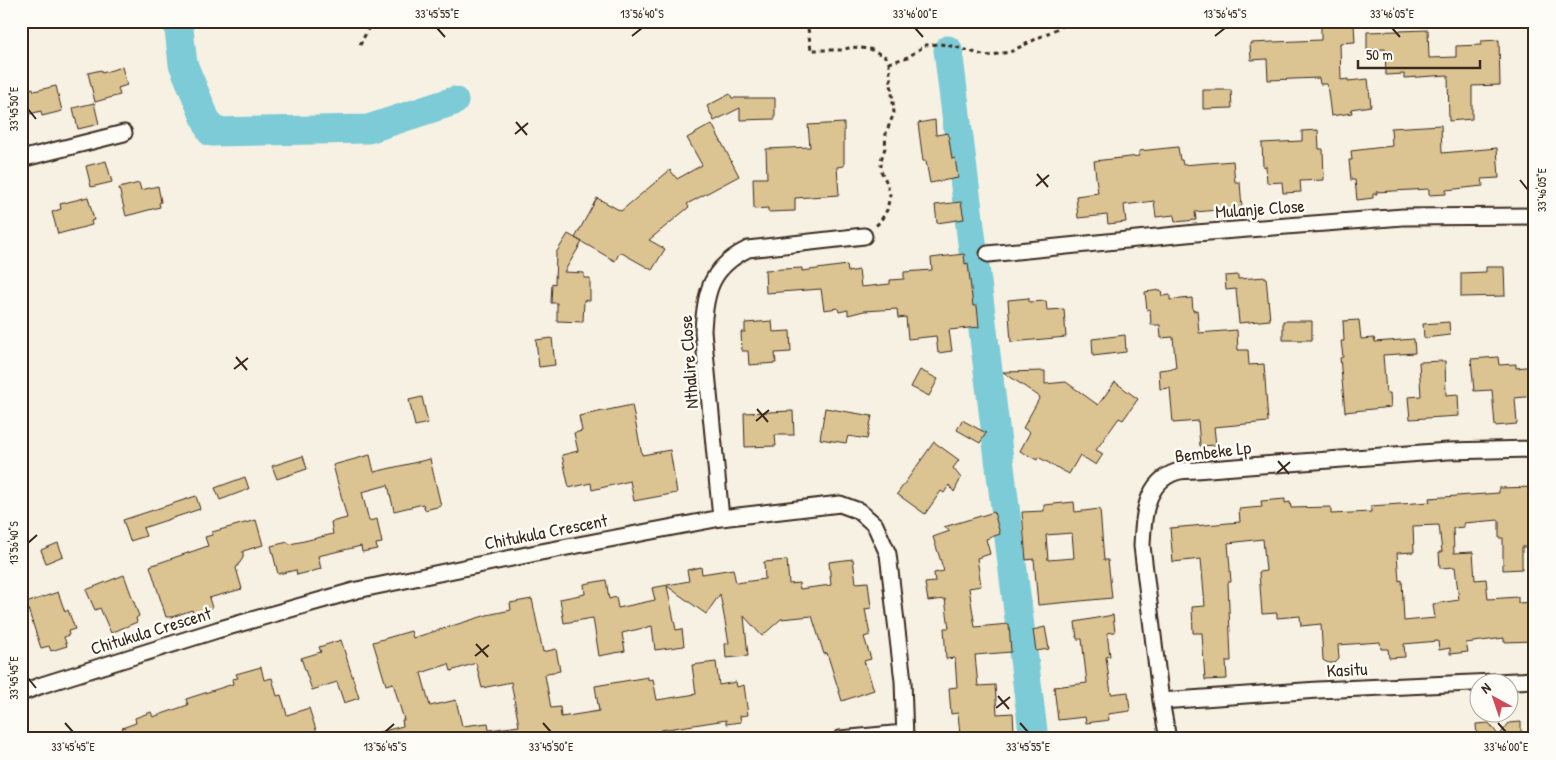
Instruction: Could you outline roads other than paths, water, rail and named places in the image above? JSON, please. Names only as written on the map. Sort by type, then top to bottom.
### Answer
[{"type":"street","points":[[21,159],[124,132]]},
{"type":"street","name":"Mulanje Close","points":[[988,254],[1196,233],[1393,218],[1535,216]]},
{"type":"street","name":"Nthalire Close","points":[[721,518],[703,331],[704,307],[710,284],[721,268],[732,257],[748,249],[864,236]]},
{"type":"street","name":"Bembeke Lp","points":[[1168,739],[1161,702],[1142,546],[1142,522],[1146,504],[1152,492],[1163,479],[1177,472],[1196,470],[1448,450],[1535,449]]},
{"type":"street","name":"Chitukula Crescent","points":[[21,693],[217,630],[356,590],[721,518],[840,504],[859,511],[875,525],[888,554],[904,681],[905,736],[840,739]]},
{"type":"street","name":"Kasitu","points":[[1161,702],[1318,690],[1535,680]]},
{"type":"waterway","points":[[178,21],[183,64],[211,132],[368,129],[454,101]]},
{"type":"waterway","points":[[948,50],[1034,739]]}]
